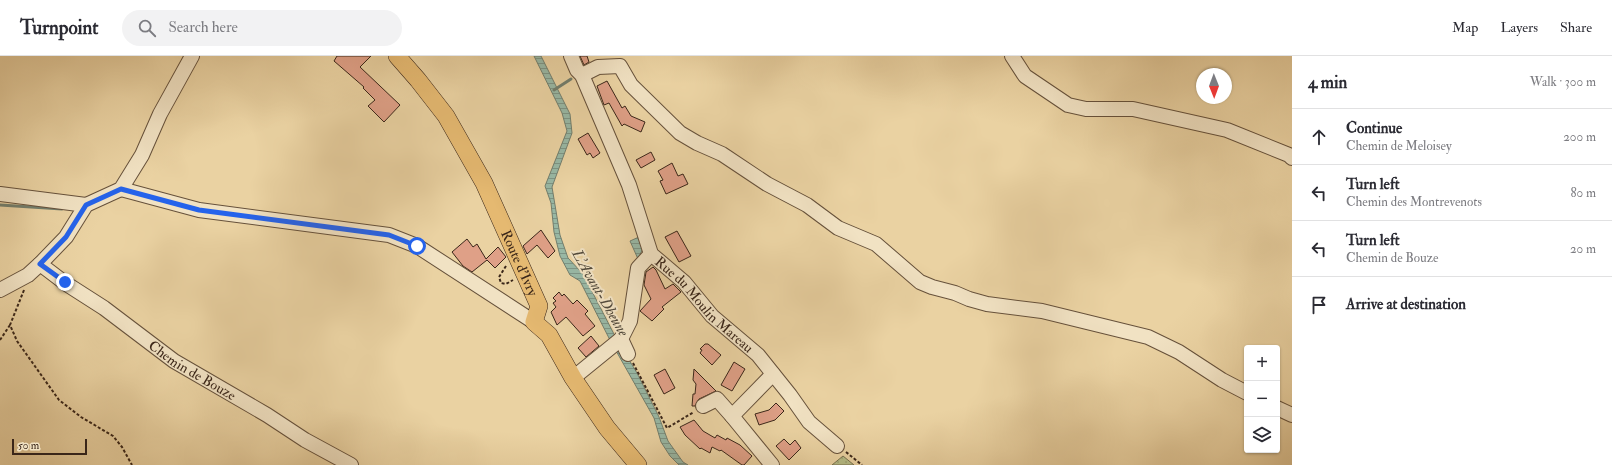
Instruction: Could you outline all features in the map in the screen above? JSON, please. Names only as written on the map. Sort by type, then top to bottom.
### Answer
[{"type":"main road","name":"Route d'Ivry","points":[[397,56],[446,116],[484,183],[539,306],[534,322]]},
{"type":"main road","points":[[534,322],[549,335],[573,378],[607,428],[638,465]]},
{"type":"street","points":[[0,194],[86,205],[121,189],[142,155],[160,114],[192,56]]},
{"type":"street","name":"Rue du Moulin Mareau","points":[[571,56],[582,75],[629,185],[651,254],[684,282],[712,316],[758,355],[809,422],[837,446]]},
{"type":"street","points":[[1012,56],[1025,76],[1068,105],[1086,109],[1133,109],[1226,130],[1292,158]]},
{"type":"street","points":[[582,75],[599,61],[620,66],[631,84],[680,133],[697,143],[722,154],[767,184],[807,205],[838,228],[876,244],[899,262],[907,272],[932,287],[987,304],[1048,313],[1148,337],[1179,352],[1222,380],[1244,391]]},
{"type":"street","points":[[121,189],[199,210],[389,235],[417,246],[534,322]]},
{"type":"street","points":[[0,290],[28,275],[40,264],[66,237],[86,205]]},
{"type":"street","points":[[573,378],[618,342],[630,320],[638,268],[651,254]]},
{"type":"street","name":"Chemin de Bouze","points":[[40,264],[104,308],[174,361],[267,415],[305,440],[351,465]]},
{"type":"street","points":[[618,342],[628,354]]},
{"type":"street","points":[[732,416],[773,374]]},
{"type":"street","points":[[703,406],[717,399],[772,465]]},
{"type":"street","points":[[1280,409],[1292,415]]},
{"type":"path","points":[[0,340],[10,325],[28,275]]},
{"type":"path","points":[[10,325],[17,341],[59,400],[76,414],[113,436],[122,447],[132,465]]},
{"type":"path","points":[[628,354],[667,428],[703,406]]},
{"type":"path","points":[[837,446],[862,465]]},
{"type":"green space","points":[[843,456],[854,465],[832,465]]},
{"type":"shaded area","points":[[534,56],[541,56],[570,114],[572,133],[552,187],[560,235],[568,258],[583,274],[616,338],[612,344],[580,281],[570,275],[560,256],[554,232],[551,203],[545,186],[567,131],[562,113]]},
{"type":"shaded area","points":[[639,237],[643,248],[638,259],[630,241]]},
{"type":"shaded area","points":[[620,345],[637,373],[659,417],[668,441],[683,462],[688,465],[679,465],[670,456],[661,442],[654,418],[615,349]]},
{"type":"building","points":[[337,56],[371,56],[360,67],[400,105],[384,122],[368,106],[375,100],[363,88],[364,87],[334,61]]},
{"type":"building","points":[[580,56],[587,56],[589,62],[584,65]]},
{"type":"building","points":[[607,81],[622,108],[625,106],[631,116],[645,122],[641,132],[624,124],[622,126],[609,103],[604,105],[597,86]]},
{"type":"building","points":[[588,133],[600,153],[593,158],[590,153],[587,155],[578,139]]},
{"type":"building","points":[[651,152],[655,160],[641,168],[636,160]]},
{"type":"building","points":[[672,163],[678,176],[683,174],[688,184],[666,194],[660,181],[663,180],[658,171]]},
{"type":"building","points":[[541,230],[555,251],[548,258],[537,245],[527,254],[523,246]]},
{"type":"building","points":[[677,231],[691,256],[679,262],[665,237]]},
{"type":"building","points":[[467,239],[473,247],[477,244],[486,259],[498,247],[506,257],[495,268],[487,260],[472,272],[463,266],[452,252]]},
{"type":"building","points":[[653,267],[665,289],[673,284],[681,292],[662,307],[664,309],[652,321],[640,311],[651,299],[644,285],[646,272]]},
{"type":"building","points":[[559,292],[562,296],[564,294],[573,304],[577,300],[588,311],[585,314],[595,326],[583,336],[566,317],[557,325],[551,312],[556,307],[553,303],[556,301],[553,298]]},
{"type":"building","points":[[591,336],[599,346],[586,357],[578,348]]},
{"type":"building","points":[[705,344],[708,344],[721,355],[712,365],[700,353],[702,350],[700,349]]},
{"type":"building","points":[[734,362],[745,369],[732,391],[721,385]]},
{"type":"building","points":[[665,369],[675,388],[664,394],[654,375]]},
{"type":"building","points":[[694,369],[716,391],[699,399],[695,406],[692,406],[696,384],[693,380]]},
{"type":"building","points":[[776,403],[784,411],[775,420],[759,425],[755,414],[769,410]]},
{"type":"building","points":[[694,420],[703,431],[715,438],[717,435],[726,440],[727,438],[740,445],[752,456],[744,465],[742,465],[721,450],[720,451],[712,447],[710,453],[701,448],[700,449],[685,435],[680,427]]},
{"type":"building","points":[[784,439],[790,445],[795,440],[801,448],[789,460],[776,446]]},
{"type":"waterway","points":[[554,90],[571,79]]},
{"type":"waterway","points":[[0,205],[62,209]]},
{"type":"route","points":[[65,282],[40,264],[66,237],[86,205],[121,189],[199,210],[389,235],[417,246]]},
{"type":"water label","name":"L'Avant-Dheune","points":[[600,293]]}]
